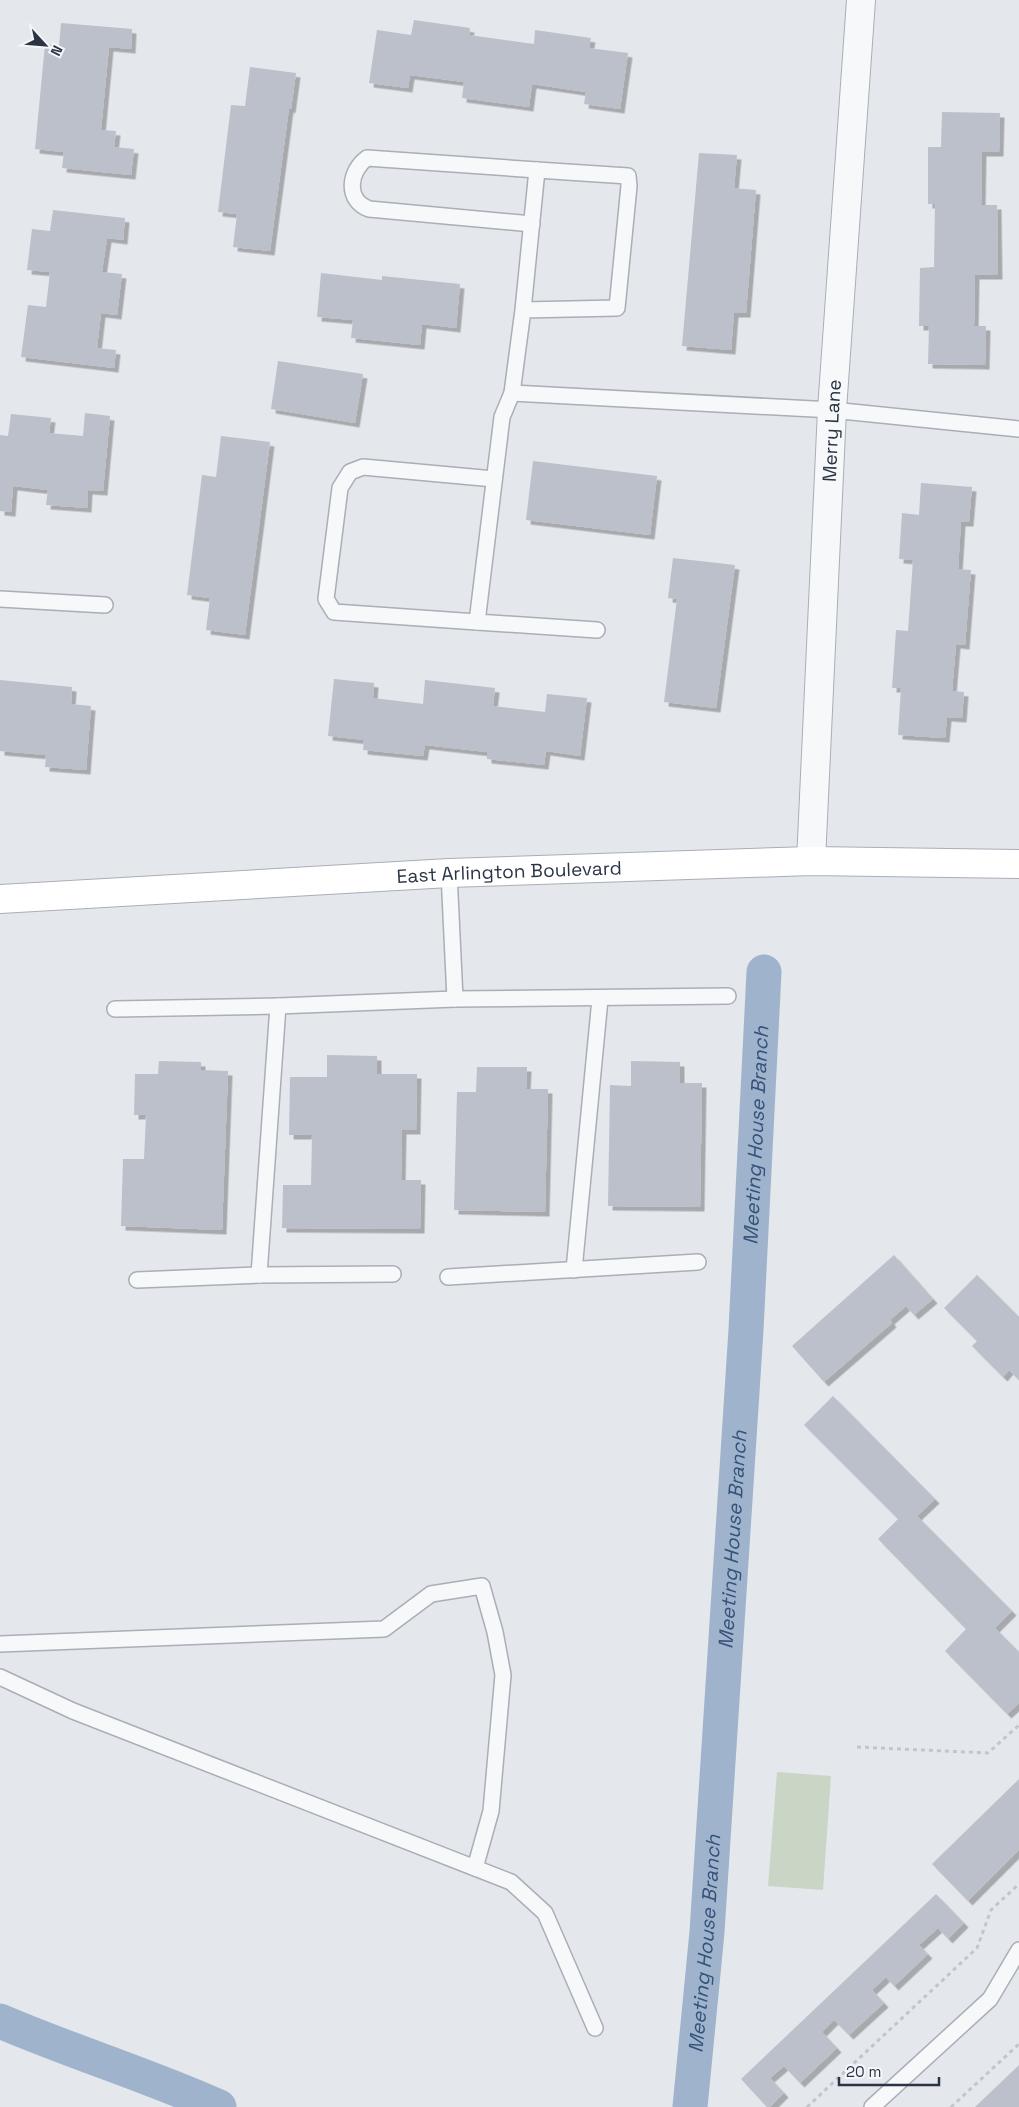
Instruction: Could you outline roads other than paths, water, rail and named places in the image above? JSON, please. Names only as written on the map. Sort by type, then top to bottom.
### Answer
[{"type":"main road","name":"East Arlington Boulevard","points":[[0,900],[449,873],[811,861],[1019,864]]},
{"type":"street","name":"Merry Lane","points":[[811,861],[832,410],[861,0]]},
{"type":"lane","points":[[524,310],[617,308],[629,186],[628,176],[367,158],[359,164],[352,181],[356,200],[370,209],[532,224]]},
{"type":"lane","points":[[477,622],[502,417],[512,393],[524,310],[537,170]]},
{"type":"lane","points":[[512,393],[832,410],[1019,429]]},
{"type":"lane","points":[[494,479],[363,468],[350,472],[340,488],[326,599],[334,612],[597,630]]},
{"type":"lane","points":[[0,599],[106,605]]},
{"type":"lane","points":[[449,873],[455,999]]},
{"type":"lane","points":[[115,1009],[278,1006],[455,999],[600,999],[728,996]]},
{"type":"lane","points":[[574,1270],[600,999]]},
{"type":"lane","points":[[259,1275],[278,1006]]},
{"type":"lane","points":[[448,1277],[698,1262]]},
{"type":"lane","points":[[137,1280],[259,1275],[394,1274]]},
{"type":"lane","points":[[0,1644],[384,1629],[431,1594],[482,1586],[495,1632],[503,1675],[491,1811],[474,1868]]},
{"type":"lane","points":[[0,1677],[73,1711],[511,1882],[544,1913],[595,2028]]},
{"type":"lane","points":[[872,2107],[990,1999],[1019,1950]]},
{"type":"waterway","name":"Meeting House Branch","points":[[690,2107],[707,1932],[746,1330],[764,972]]},
{"type":"waterway","name":"Meeting House Branch","points":[[0,2021],[165,2084],[219,2107]]}]
